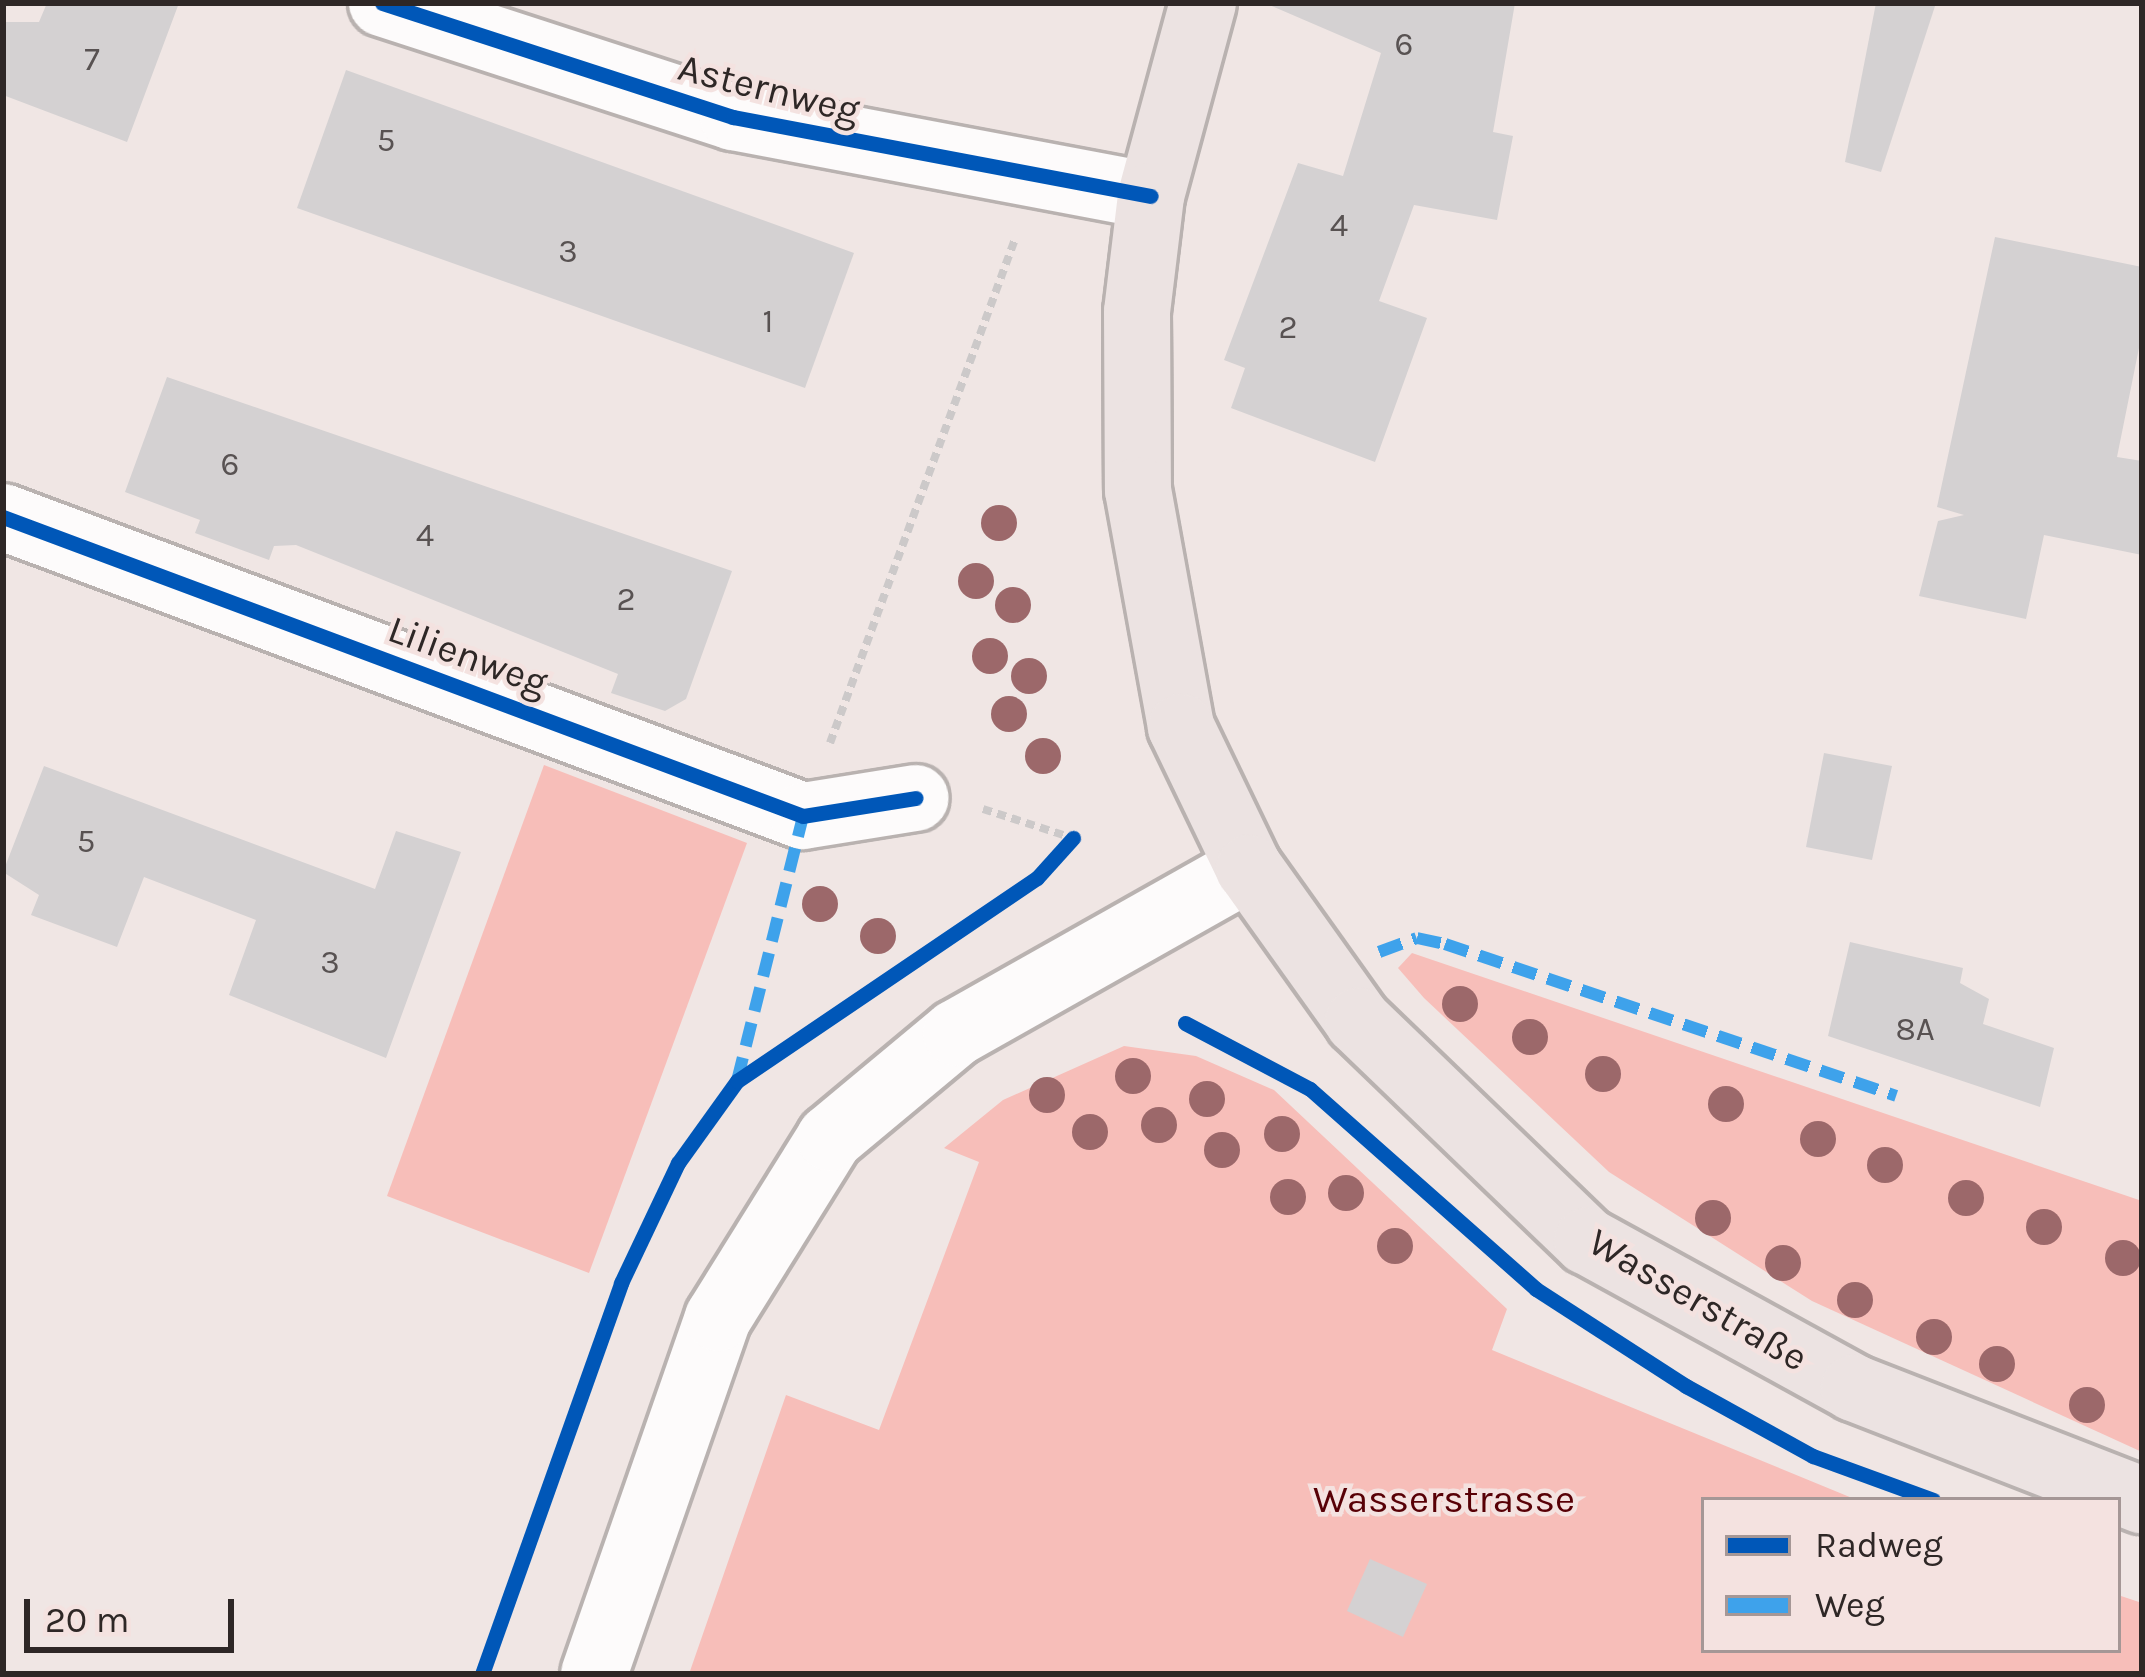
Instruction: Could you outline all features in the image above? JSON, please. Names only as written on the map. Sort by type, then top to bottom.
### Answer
[{"type":"main road","name":"Wasserstraße","points":[[1203,3],[1151,196],[1137,312],[1138,490],[1181,727],[1249,868],[1358,1021],[1587,1241],[1854,1388],[2142,1500]]},
{"type":"street","name":"Asternweg","points":[[382,3],[733,117],[1151,196]]},
{"type":"street","name":"Lilienweg","points":[[3,517],[803,816],[916,798]]},
{"type":"street","points":[[594,1674],[718,1318],[817,1154],[956,1033],[1249,868]]},
{"type":"path","points":[[803,816],[1002,262],[1060,182]]},
{"type":"path","points":[[916,798],[1073,838],[1061,851]]},
{"type":"green space","points":[[544,765],[747,843],[589,1273],[387,1196]]},
{"type":"green space","points":[[1412,953],[2142,1201],[2142,1452],[1812,1301],[1609,1172],[1424,998],[1398,968]]},
{"type":"green space","name":"Wasserstrasse","points":[[1124,1046],[1196,1056],[1274,1090],[1507,1309],[1492,1350],[1850,1497],[1701,1497],[1701,1653],[2121,1653],[2121,1596],[2142,1603],[2142,1674],[689,1674],[786,1395],[879,1430],[979,1162],[944,1148],[1003,1100]]},
{"type":"building","points":[[47,3],[179,3],[127,142],[3,95],[3,22],[39,22]]},
{"type":"building","points":[[1265,3],[1515,3],[1493,132],[1513,136],[1497,220],[1414,205],[1379,301],[1427,318],[1375,462],[1231,408],[1245,368],[1224,360],[1298,163],[1343,176],[1381,53]]},
{"type":"building","points":[[1876,3],[1936,3],[1881,172],[1845,162]]},
{"type":"building","points":[[346,70],[854,253],[805,388],[297,208]]},
{"type":"building","points":[[1995,237],[2142,267],[2142,333],[2117,457],[2142,461],[2142,555],[2044,535],[2026,619],[1919,596],[1938,521],[1964,515],[1937,507]]},
{"type":"building","points":[[167,377],[732,571],[686,699],[665,711],[611,693],[618,674],[296,545],[274,546],[269,560],[195,533],[200,520],[125,492]]},
{"type":"building","points":[[1824,753],[1892,766],[1872,860],[1806,847]]},
{"type":"building","points":[[44,766],[375,889],[396,831],[461,852],[386,1058],[229,995],[256,920],[144,877],[117,947],[31,915],[39,895],[3,872]]},
{"type":"building","points":[[1850,942],[1963,968],[1960,983],[1989,999],[1983,1024],[2054,1048],[2040,1107],[1828,1036]]},
{"type":"building","points":[[1370,1559],[1427,1584],[1403,1637],[1347,1611]]},
{"type":"marked path","points":[[737,1081],[803,816]]},
{"type":"marked path","points":[[1379,952],[1417,938],[1445,944],[1896,1096]]},
{"type":"cycle path","points":[[382,3],[733,117],[1151,196]]},
{"type":"cycle path","points":[[3,517],[803,816],[916,798]]},
{"type":"cycle path","points":[[482,1674],[621,1283],[678,1163],[737,1081],[1037,878],[1073,838]]},
{"type":"cycle path","points":[[1185,1023],[1310,1089],[1536,1289],[1686,1386],[1813,1456],[1925,1497]]}]
